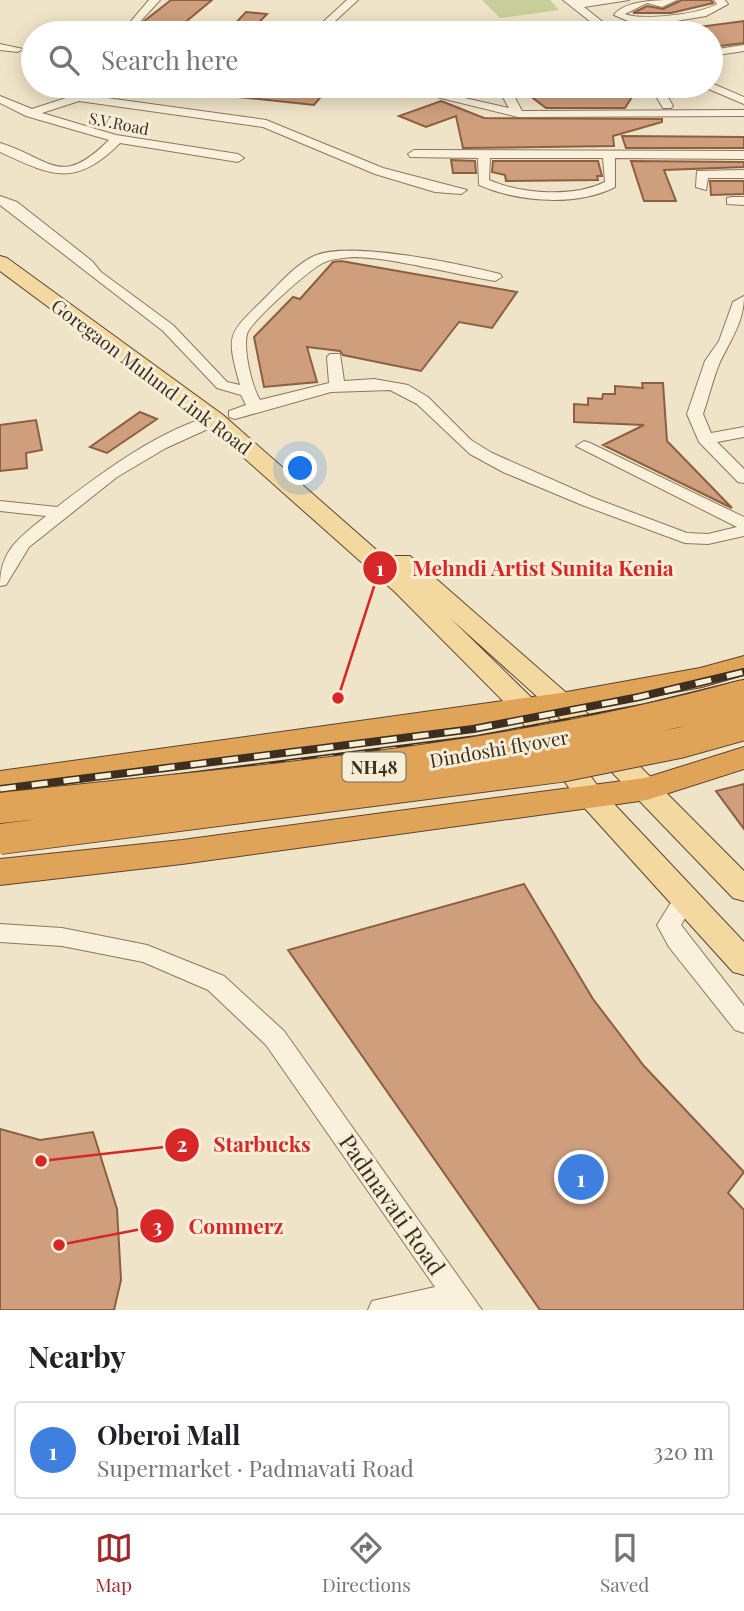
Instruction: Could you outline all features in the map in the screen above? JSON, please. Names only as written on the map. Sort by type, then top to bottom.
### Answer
[{"type":"highway","points":[[0,782],[561,703],[702,677],[744,665]]},
{"type":"highway","name":"Dindoshi flyover","points":[[0,808],[409,763],[654,720],[744,695]]},
{"type":"highway","name":"Dindoshi flyover","points":[[0,839],[549,769],[680,743],[744,725]]},
{"type":"highway","points":[[262,744],[281,839]]},
{"type":"highway","points":[[0,872],[281,839],[647,789],[744,758]]},
{"type":"main road","name":"Goregaon Mulund Link Road","points":[[0,243],[238,408],[561,703],[744,890]]},
{"type":"main road","name":"Goregaon Mulund Link Road","points":[[0,262],[238,408],[404,587],[526,708],[590,796],[744,963]]},
{"type":"street","points":[[135,21],[155,0]]},
{"type":"street","points":[[329,21],[353,0]]},
{"type":"street","points":[[579,2],[624,0]]},
{"type":"street","points":[[649,0],[662,4],[672,0]]},
{"type":"street","points":[[678,21],[704,17],[723,4],[719,0]]},
{"type":"street","points":[[643,1],[619,15],[649,21]]},
{"type":"street","points":[[579,2],[602,21]]},
{"type":"street","points":[[657,21],[678,15],[723,17]]},
{"type":"street","points":[[0,47],[18,49]]},
{"type":"street","points":[[723,51],[744,48]]},
{"type":"street","points":[[723,84],[742,96]]},
{"type":"street","points":[[723,90],[742,96]]},
{"type":"street","points":[[30,114],[75,98]]},
{"type":"street","points":[[85,98],[267,124],[308,144],[379,171],[435,188],[461,190]]},
{"type":"street","points":[[449,98],[518,114],[744,113]]},
{"type":"street","points":[[509,98],[518,114]]},
{"type":"street","points":[[663,98],[667,106]]},
{"type":"street","name":"S.V.Road","points":[[0,99],[60,127],[116,140],[238,158]]},
{"type":"street","points":[[0,147],[52,170],[71,172],[97,161],[116,140]]},
{"type":"street","points":[[414,154],[744,155]]},
{"type":"street","points":[[484,154],[483,182],[493,188],[558,194],[604,190],[611,184],[609,155]]},
{"type":"street","points":[[702,187],[699,176],[701,174],[744,174]]},
{"type":"street","points":[[0,200],[12,205],[87,264],[96,275],[168,328],[222,385],[238,408]]},
{"type":"street","points":[[238,408],[248,385],[237,350],[241,329],[293,278],[319,259],[355,253],[495,277]]},
{"type":"street","points":[[744,300],[740,302],[726,341],[713,361],[695,414],[705,439],[744,478]]},
{"type":"street","points":[[335,356],[337,389]]},
{"type":"street","points":[[0,582],[9,548],[61,513],[111,473],[160,445],[238,408],[372,384],[408,390],[477,452],[522,474],[649,526],[685,538],[708,539],[744,531]]},
{"type":"street","points":[[705,439],[744,432]]},
{"type":"street","points":[[584,446],[744,524]]},
{"type":"street","points":[[0,506],[61,513]]},
{"type":"street","points":[[685,899],[669,925],[677,941],[744,1023]]},
{"type":"street","name":"Padmavati Road","points":[[0,933],[62,937],[147,954],[216,984],[275,1038],[463,1303]]},
{"type":"street","points":[[382,1310],[463,1303]]},
{"type":"green space","points":[[482,0],[550,0],[559,10],[500,18]]},
{"type":"building","points":[[171,0],[212,0],[187,21],[144,21]]},
{"type":"building","points":[[682,0],[711,0],[713,3],[671,13],[633,13],[647,6],[663,9]]},
{"type":"building","points":[[246,12],[267,14],[260,21],[238,21]]},
{"type":"building","points":[[744,21],[744,43],[723,46],[723,24]]},
{"type":"building","points":[[248,98],[320,98],[314,105]]},
{"type":"building","points":[[533,98],[631,98],[625,108],[546,108]]},
{"type":"building","points":[[441,101],[484,118],[662,119],[662,122],[613,136],[614,146],[463,148],[456,116],[426,127],[399,116]]},
{"type":"building","points":[[622,136],[744,137],[744,148],[626,148]]},
{"type":"building","points":[[451,160],[475,161],[476,173],[453,173]]},
{"type":"building","points":[[493,161],[598,161],[602,176],[597,176],[598,180],[506,181],[505,175],[492,172]]},
{"type":"building","points":[[631,161],[744,162],[744,167],[664,170],[676,201],[644,201]]},
{"type":"building","points":[[710,181],[744,181],[744,194],[711,195]]},
{"type":"building","points":[[341,261],[517,292],[492,328],[459,322],[421,371],[343,355],[340,351],[307,347],[317,382],[264,387],[254,337],[293,297],[300,299],[333,262]]},
{"type":"building","points":[[642,383],[663,383],[667,441],[732,508],[603,445],[644,425],[574,422],[574,404],[588,405],[588,398],[602,399],[603,394],[615,394],[615,386],[643,388]]},
{"type":"building","points":[[140,412],[157,419],[107,453],[90,447]]},
{"type":"building","points":[[36,420],[42,450],[26,453],[27,468],[0,471],[0,425]]},
{"type":"building","points":[[744,784],[744,829],[716,791]]},
{"type":"building","points":[[524,884],[593,999],[644,1066],[744,1172],[728,1193],[744,1210],[744,1310],[540,1310],[288,950]]},
{"type":"building","points":[[0,1129],[40,1140],[93,1132],[117,1209],[121,1280],[114,1310],[0,1310]]},
{"type":"railway","points":[[0,789],[473,729],[639,697],[744,672]]},
{"type":"railway","points":[[0,800],[477,739],[646,707],[744,683]]},
{"type":"place","name":"Mehndi Artist Sunita Kenia","points":[[338,698]]},
{"type":"place","name":"Starbucks","points":[[41,1161]]},
{"type":"place","name":"Oberoi Mall","points":[[581,1177]]},
{"type":"place","name":"Commerz","points":[[59,1245]]}]
